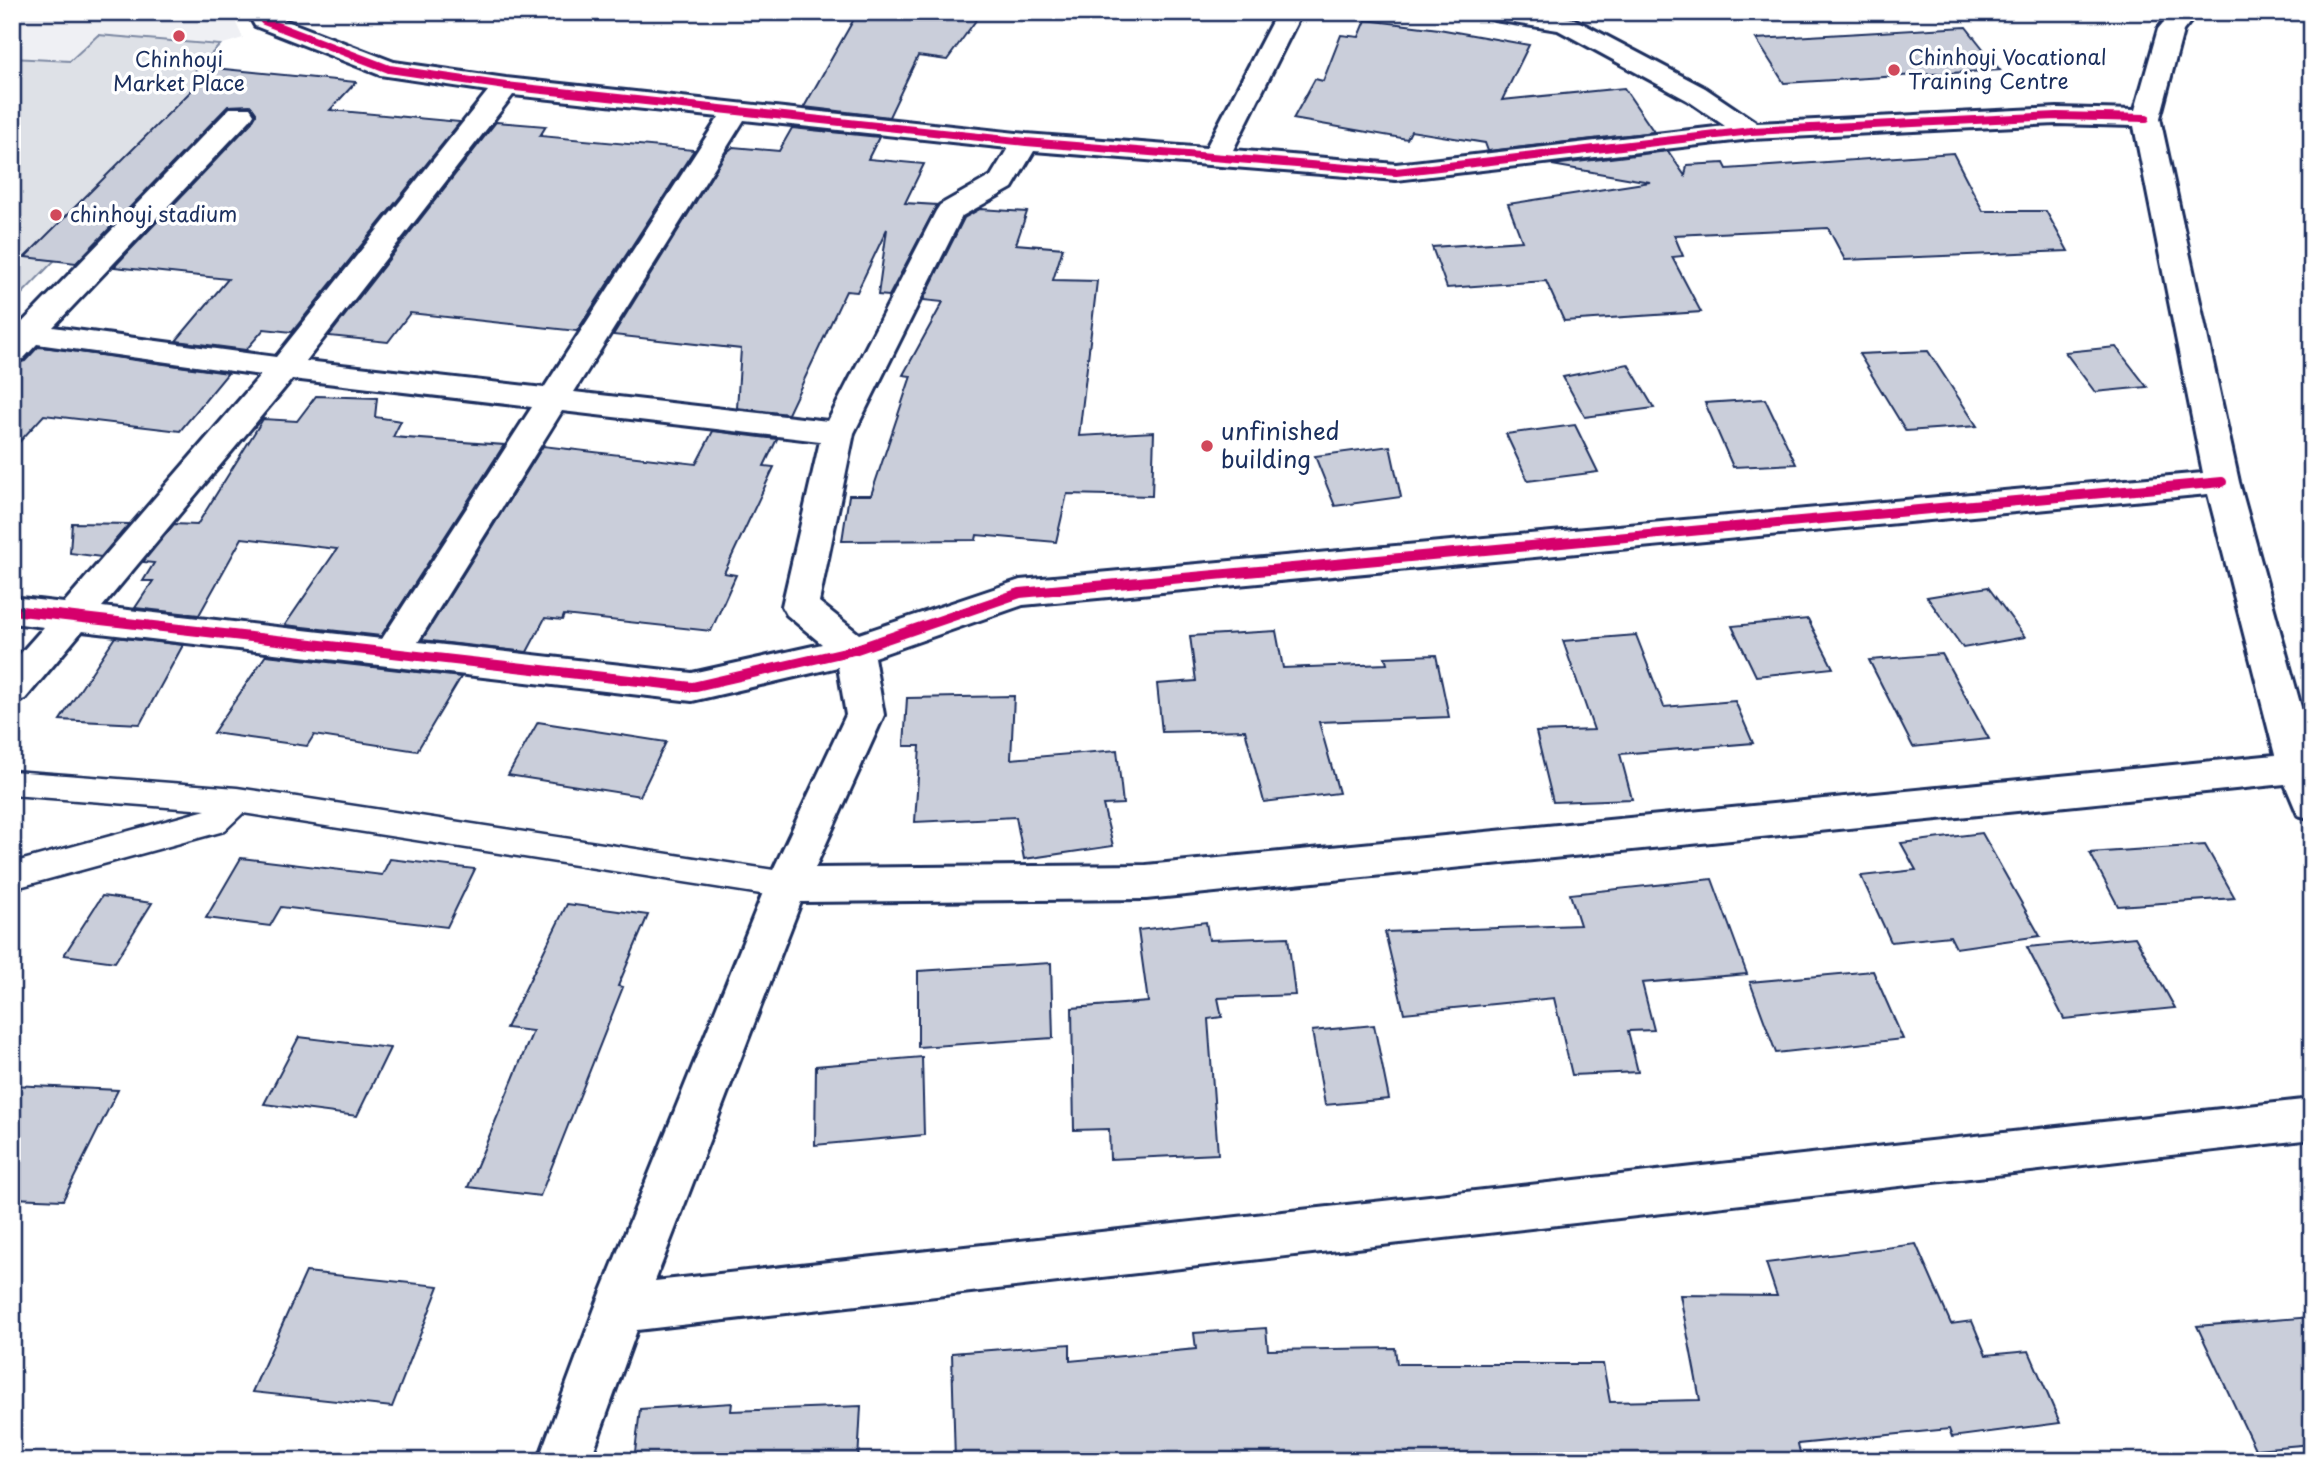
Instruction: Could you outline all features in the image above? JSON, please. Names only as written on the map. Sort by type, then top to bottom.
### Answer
[{"type":"street","points":[[260,12],[264,21],[389,69],[506,86],[1027,142],[1396,172],[1751,131],[2057,116],[2146,118]]},
{"type":"street","points":[[1215,158],[1290,12]]},
{"type":"street","points":[[1494,12],[1565,24],[1696,94],[1751,131]]},
{"type":"street","points":[[787,885],[1146,882],[2125,783],[2305,786],[2222,482],[2146,118],[2171,29],[2186,12]]},
{"type":"street","points":[[12,689],[284,368],[506,86]]},
{"type":"street","points":[[392,653],[737,110]]},
{"type":"street","points":[[21,342],[240,114]]},
{"type":"street","points":[[564,1461],[620,1308],[787,885],[865,715],[854,650],[800,606],[838,433],[950,211],[1002,182],[1027,142]]},
{"type":"street","points":[[21,342],[284,368],[838,433]]},
{"type":"street","points":[[12,610],[692,687],[854,650],[1020,593],[2222,482]]},
{"type":"street","points":[[620,1308],[2312,1118]]},
{"type":"lane","points":[[12,783],[237,800],[787,885]]},
{"type":"lane","points":[[12,876],[213,822],[237,800]]},
{"type":"shaded area","name":"Chinhoyi Market Place","points":[[12,12],[231,12],[243,38],[220,45],[98,35],[70,61],[12,58]]},
{"type":"shaded area","name":"chinhoyi stadium","points":[[98,35],[220,45],[195,71],[230,102],[186,126],[12,304],[12,58],[70,61]]},
{"type":"building","points":[[858,12],[982,12],[947,60],[918,56],[889,117],[804,107]]},
{"type":"building","points":[[1366,20],[1439,29],[1529,45],[1502,100],[1624,88],[1654,132],[1488,151],[1485,143],[1411,131],[1407,139],[1293,119],[1315,79],[1323,81],[1341,35],[1359,37]]},
{"type":"building","points":[[1966,27],[2000,70],[1784,83],[1756,39]]},
{"type":"building","points":[[214,68],[356,82],[330,110],[460,122],[292,332],[264,329],[246,350],[176,341],[228,279],[114,267],[252,122],[256,113],[250,105],[228,106],[76,263],[25,257]]},
{"type":"building","points":[[496,122],[546,126],[540,136],[694,150],[577,331],[410,313],[388,342],[329,336]]},
{"type":"building","points":[[792,128],[879,137],[868,159],[924,164],[905,203],[937,205],[889,296],[878,295],[887,229],[857,292],[846,291],[788,414],[737,408],[741,349],[613,335],[726,153],[733,147],[779,151]]},
{"type":"building","points":[[1668,151],[1685,176],[1687,165],[1724,163],[1727,169],[1953,153],[1983,211],[2046,211],[2068,251],[1845,260],[1828,228],[1674,235],[1683,256],[1672,257],[1701,312],[1564,321],[1546,281],[1447,288],[1432,247],[1522,241],[1508,204],[1650,182],[1552,165]]},
{"type":"building","points":[[980,209],[1027,212],[1016,244],[1063,248],[1053,280],[1097,281],[1079,436],[1154,432],[1152,496],[1067,494],[1056,542],[977,535],[976,540],[842,541],[849,495],[871,495],[911,376],[903,375],[943,302],[923,300],[964,218]]},
{"type":"building","points":[[38,347],[228,373],[180,431],[44,415],[12,450],[12,364],[25,361]]},
{"type":"building","points":[[2116,347],[2147,387],[2095,392],[2065,352]]},
{"type":"building","points":[[1928,351],[1977,426],[1906,431],[1859,354]]},
{"type":"building","points":[[1628,364],[1654,408],[1585,417],[1563,377]]},
{"type":"building","points":[[316,396],[377,398],[375,417],[401,421],[393,437],[504,445],[381,636],[285,625],[337,549],[242,538],[199,615],[135,608],[153,581],[143,581],[154,563],[143,562],[174,524],[197,525],[263,419],[297,421]]},
{"type":"building","points":[[1765,399],[1796,464],[1733,467],[1705,403]]},
{"type":"building","points":[[1575,425],[1598,472],[1528,481],[1506,434]]},
{"type":"building","points":[[713,431],[777,439],[764,466],[774,467],[724,573],[736,575],[711,631],[564,615],[562,620],[545,618],[527,652],[422,640],[543,446],[696,464]]},
{"type":"building","points":[[1390,446],[1401,497],[1335,506],[1315,456]]},
{"type":"building","points":[[72,523],[129,524],[101,557],[70,553]]},
{"type":"building","points":[[1988,587],[2025,637],[1963,648],[1927,597]]},
{"type":"building","points":[[1808,619],[1833,668],[1756,676],[1732,626]]},
{"type":"building","points":[[1276,631],[1283,668],[1387,664],[1385,657],[1436,655],[1449,717],[1319,722],[1339,793],[1264,802],[1245,730],[1162,732],[1157,684],[1196,681],[1190,636]]},
{"type":"building","points":[[1636,635],[1664,707],[1735,701],[1753,743],[1620,754],[1632,799],[1553,802],[1536,732],[1594,730],[1563,641]]},
{"type":"building","points":[[115,637],[183,645],[140,724],[60,720]]},
{"type":"building","points":[[1942,654],[1989,739],[1913,747],[1869,660]]},
{"type":"building","points":[[266,655],[461,677],[417,751],[314,735],[307,746],[213,733]]},
{"type":"building","points":[[1014,696],[1011,759],[1117,750],[1123,804],[1103,805],[1113,846],[1024,859],[1016,817],[915,822],[920,746],[904,746],[907,698]]},
{"type":"building","points":[[538,722],[666,742],[640,796],[508,775]]},
{"type":"building","points":[[1982,833],[2040,936],[1956,948],[1950,936],[1891,942],[1861,876],[1916,870],[1901,843]]},
{"type":"building","points":[[2205,845],[2235,898],[2118,906],[2090,853]]},
{"type":"building","points":[[241,858],[382,875],[390,859],[475,869],[447,927],[281,907],[270,926],[206,918]]},
{"type":"building","points":[[1712,879],[1747,974],[1642,983],[1654,1030],[1628,1031],[1638,1072],[1572,1075],[1554,998],[1404,1013],[1385,932],[1580,925],[1570,894]]},
{"type":"building","points":[[102,896],[152,903],[115,962],[64,955]]},
{"type":"building","points":[[567,904],[648,915],[618,986],[623,987],[540,1196],[468,1187],[533,1031],[506,1028]]},
{"type":"building","points":[[1206,922],[1209,940],[1288,937],[1295,995],[1218,998],[1222,1017],[1208,1019],[1218,1154],[1110,1159],[1109,1129],[1074,1130],[1072,1008],[1148,1002],[1138,930]]},
{"type":"building","points":[[2135,937],[2175,1008],[2064,1019],[2027,947]]},
{"type":"building","points":[[1051,963],[1053,1038],[918,1047],[918,971]]},
{"type":"building","points":[[1873,971],[1903,1039],[1776,1053],[1750,982]]},
{"type":"building","points":[[1374,1025],[1389,1099],[1325,1105],[1312,1031]]},
{"type":"building","points":[[299,1037],[390,1048],[357,1116],[264,1104]]},
{"type":"building","points":[[922,1057],[924,1135],[815,1145],[816,1066]]},
{"type":"building","points":[[12,1085],[118,1090],[63,1200],[12,1198]]},
{"type":"building","points":[[1916,1244],[1951,1324],[1972,1321],[1986,1355],[2029,1351],[2060,1423],[1952,1437],[1949,1429],[1798,1444],[1802,1461],[1033,1461],[1032,1453],[955,1461],[952,1353],[1070,1344],[1070,1361],[1196,1349],[1194,1333],[1266,1328],[1268,1350],[1395,1348],[1397,1364],[1603,1364],[1610,1402],[1700,1400],[1680,1295],[1777,1296],[1766,1263]]},
{"type":"building","points":[[306,1272],[439,1286],[392,1407],[252,1392]]},
{"type":"building","points":[[2312,1317],[2312,1444],[2255,1449],[2197,1326]]},
{"type":"building","points":[[732,1403],[731,1411],[861,1406],[858,1461],[634,1461],[640,1409]]},
{"type":"cycle path","points":[[259,12],[264,21],[389,69],[506,86],[1026,142],[1396,172],[1751,131],[2057,116],[2146,118]]},
{"type":"cycle path","points":[[12,610],[692,687],[854,650],[1020,593],[2222,482]]},
{"type":"place","name":"Chinhoyi Market Place","points":[[179,36]]},
{"type":"place","name":"Chinhoyi Vocational Training Centre","points":[[1894,70]]},
{"type":"place","name":"chinhoyi stadium","points":[[56,215]]},
{"type":"place","name":"unfinished building","points":[[1207,446]]}]
